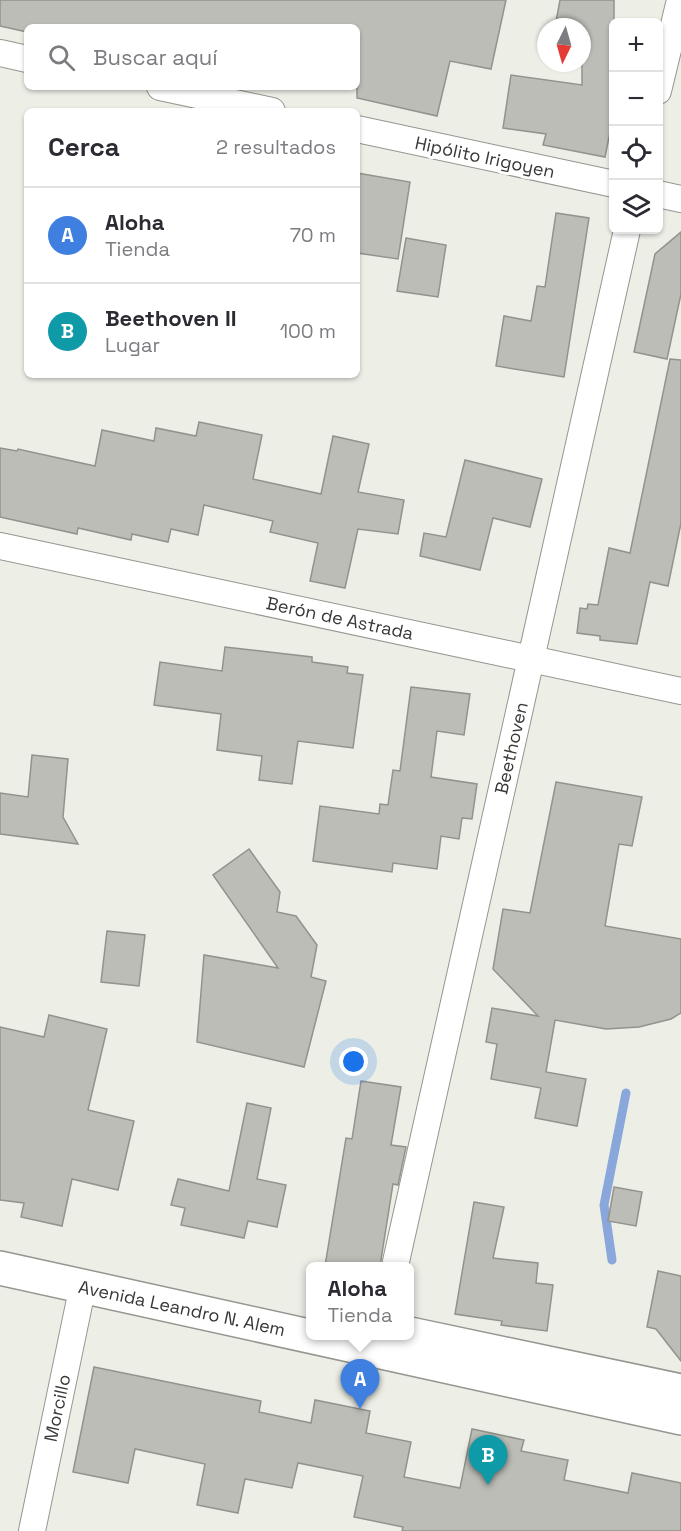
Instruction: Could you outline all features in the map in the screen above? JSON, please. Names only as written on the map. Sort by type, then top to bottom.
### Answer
[{"type":"main road","name":"Avenida Leandro N. Alem","points":[[0,1246],[306,1311]]},
{"type":"main road","name":"Avenida Leandro N. Alem","points":[[0,1268],[306,1335]]},
{"type":"main road","points":[[414,1335],[681,1391]]},
{"type":"main road","name":"Avenida Leandro N. Alem","points":[[328,1340],[681,1418]]},
{"type":"street","points":[[663,72],[680,0]]},
{"type":"street","points":[[0,53],[24,58]]},
{"type":"street","points":[[174,90],[258,108]]},
{"type":"street","name":"Hipólito Irigoyen","points":[[360,130],[609,183]]},
{"type":"street","points":[[663,195],[681,199]]},
{"type":"street","name":"Beethoven","points":[[396,1262],[626,234]]},
{"type":"street","name":"Berón de Astrada","points":[[0,546],[681,691]]},
{"type":"street","name":"Morcillo","points":[[32,1531],[83,1286]]},
{"type":"building","points":[[0,0],[506,0],[491,69],[450,61],[437,116],[357,98],[357,90],[360,90],[360,24],[24,24],[24,31],[0,26]]},
{"type":"building","points":[[560,0],[614,0],[614,18],[609,18],[609,137],[605,157],[543,145],[546,134],[503,128],[511,75],[582,85],[582,72],[591,72],[591,18],[557,18]]},
{"type":"building","points":[[360,174],[410,182],[398,259],[360,253]]},
{"type":"building","points":[[556,213],[589,218],[564,377],[496,366],[504,316],[531,321],[537,286],[545,287]]},
{"type":"building","points":[[681,232],[681,294],[667,359],[634,352],[655,254]]},
{"type":"building","points":[[406,238],[446,245],[438,297],[397,291]]},
{"type":"building","points":[[670,359],[681,360],[681,523],[668,586],[650,582],[637,644],[600,640],[600,636],[577,633],[580,608],[587,609],[588,604],[598,605],[609,548],[630,553]]},
{"type":"building","points":[[199,422],[262,435],[253,479],[321,494],[333,436],[369,444],[358,492],[404,500],[398,534],[358,529],[345,588],[310,581],[318,543],[270,532],[273,521],[204,505],[198,535],[171,529],[168,542],[132,534],[131,540],[78,528],[77,534],[0,517],[0,448],[17,451],[18,449],[95,466],[102,430],[154,441],[156,428],[196,436]]},
{"type":"building","points":[[465,460],[542,479],[530,527],[493,518],[480,570],[420,556],[424,533],[446,537]]},
{"type":"building","points":[[225,647],[312,657],[312,662],[348,667],[347,673],[363,675],[353,748],[298,741],[292,784],[259,780],[262,756],[217,750],[221,714],[154,705],[160,662],[222,671]]},
{"type":"building","points":[[411,687],[470,694],[464,735],[437,731],[431,777],[477,784],[472,819],[462,818],[459,839],[441,836],[437,869],[393,863],[392,872],[313,861],[320,806],[379,814],[380,804],[388,805],[393,770],[400,771]]},
{"type":"building","points":[[32,755],[68,759],[63,817],[78,844],[0,834],[0,793],[28,797]]},
{"type":"building","points":[[556,782],[642,797],[632,846],[619,844],[605,926],[681,939],[681,1013],[671,1019],[639,1027],[606,1029],[555,1020],[546,1072],[586,1079],[577,1126],[535,1118],[541,1088],[491,1079],[497,1044],[486,1042],[492,1008],[538,1016],[493,969],[503,909],[530,913]]},
{"type":"building","points":[[249,849],[280,892],[277,912],[296,916],[317,945],[311,977],[326,981],[304,1067],[197,1042],[204,955],[278,968],[213,875]]},
{"type":"building","points":[[107,931],[145,935],[139,986],[101,982]]},
{"type":"building","points":[[49,1015],[107,1029],[88,1110],[134,1121],[118,1190],[72,1179],[62,1226],[21,1217],[24,1203],[0,1200],[0,1027],[44,1037]]},
{"type":"building","points":[[361,1081],[401,1087],[391,1145],[406,1147],[398,1185],[393,1184],[381,1262],[326,1262],[346,1138],[352,1139]]},
{"type":"building","points":[[247,1103],[271,1108],[257,1179],[286,1185],[277,1227],[248,1221],[244,1238],[181,1225],[185,1208],[171,1205],[178,1179],[229,1191]]},
{"type":"building","points":[[614,1187],[642,1192],[636,1226],[608,1221]]},
{"type":"building","points":[[474,1202],[504,1207],[493,1258],[538,1263],[536,1283],[553,1285],[547,1331],[501,1325],[502,1321],[455,1314]]},
{"type":"building","points":[[658,1271],[681,1276],[681,1361],[656,1329],[647,1327]]},
{"type":"building","points":[[94,1367],[261,1401],[259,1412],[311,1423],[315,1400],[370,1411],[366,1433],[411,1442],[404,1477],[460,1488],[472,1429],[524,1440],[521,1451],[568,1460],[564,1480],[628,1493],[632,1473],[681,1483],[681,1531],[402,1531],[403,1527],[354,1517],[363,1476],[298,1463],[292,1488],[245,1479],[238,1513],[197,1505],[205,1464],[135,1449],[128,1483],[73,1472]]},
{"type":"waterway","points":[[612,1260],[604,1205],[626,1093]]},
{"type":"place","name":"Aloha","points":[[360,1409]]},
{"type":"place","name":"Beethoven II","points":[[488,1485]]}]
